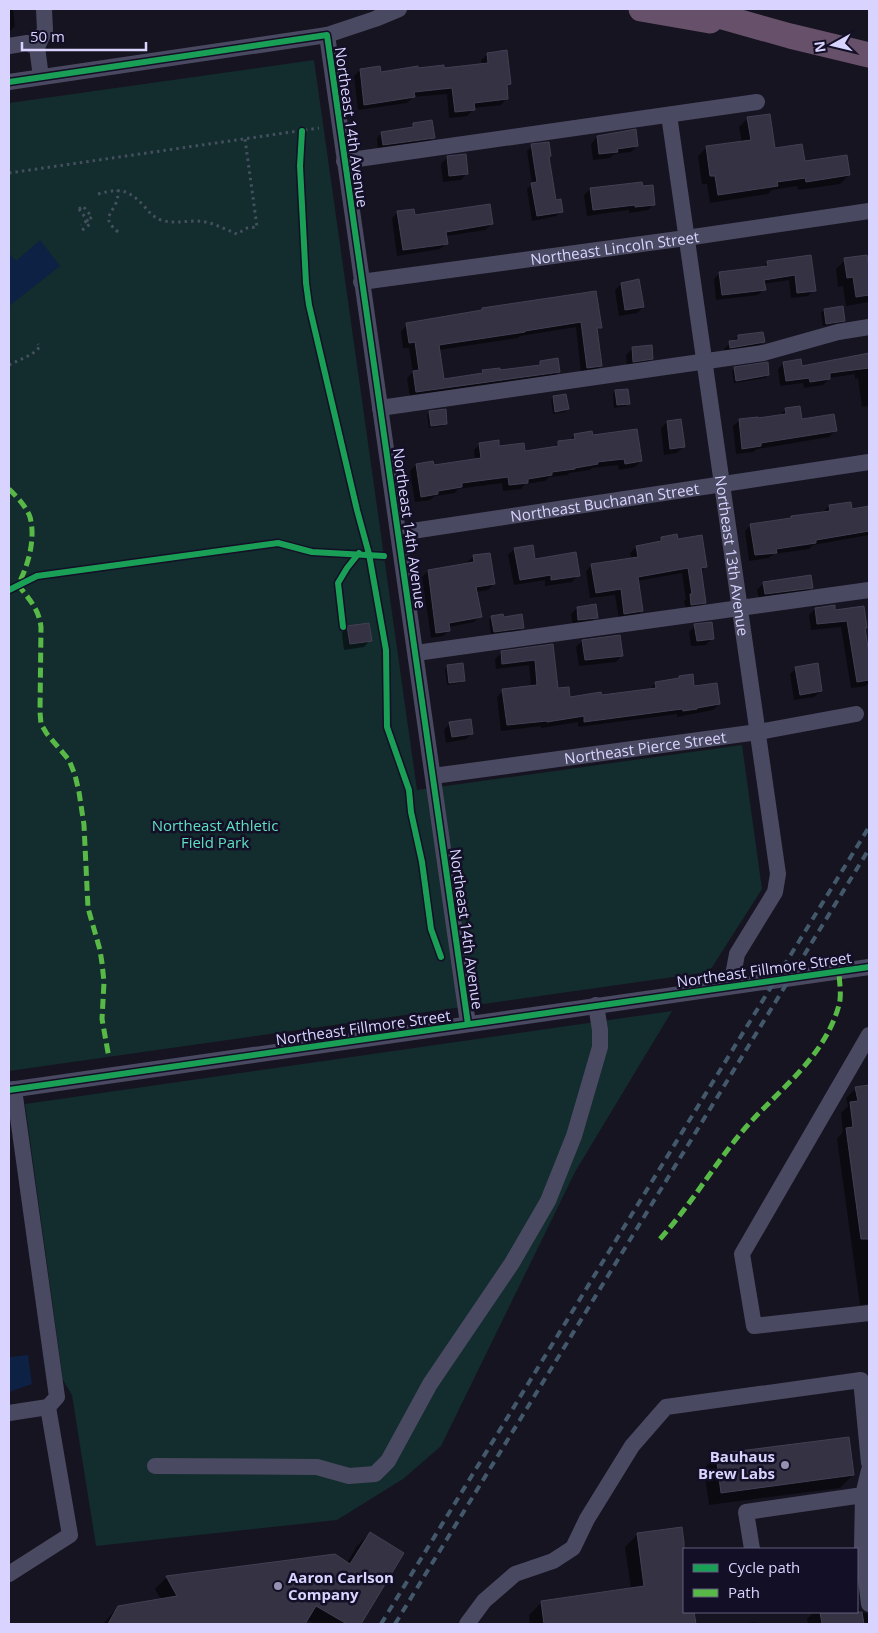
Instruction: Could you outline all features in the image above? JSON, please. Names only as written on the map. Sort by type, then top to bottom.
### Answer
[{"type":"highway","points":[[642,9],[790,36]]},
{"type":"highway","points":[[694,9],[790,36],[869,55]]},
{"type":"street","points":[[41,77],[37,47],[45,30],[44,9]]},
{"type":"street","points":[[9,82],[327,35],[399,9]]},
{"type":"street","name":"Northeast 14th Avenue","points":[[327,35],[468,1024]]},
{"type":"street","points":[[9,46],[27,43],[37,47]]},
{"type":"street","points":[[344,161],[757,102]]},
{"type":"street","name":"Northeast 13th Avenue","points":[[669,115],[778,874],[776,892],[737,954],[730,986]]},
{"type":"street","name":"Northeast Lincoln Street","points":[[361,282],[869,211]]},
{"type":"street","points":[[380,408],[763,353],[838,332],[869,327]]},
{"type":"street","name":"Northeast Buchanan Street","points":[[399,533],[869,462]]},
{"type":"street","points":[[416,653],[869,590]]},
{"type":"street","name":"Northeast Pierce Street","points":[[433,776],[758,732],[856,714]]},
{"type":"street","name":"Northeast Fillmore Street","points":[[11,1089],[869,967]]},
{"type":"street","points":[[155,1466],[317,1467],[349,1476],[376,1474],[388,1461],[430,1384],[512,1263],[548,1201],[574,1136],[600,1047],[600,1030],[596,1005]]},
{"type":"street","points":[[869,1035],[742,1254],[754,1326],[869,1313]]},
{"type":"street","points":[[9,1413],[48,1408],[57,1397],[11,1089]]},
{"type":"street","points":[[467,1624],[484,1601],[515,1574],[553,1561],[572,1548],[587,1519],[632,1446],[666,1407],[861,1380],[869,1463]]},
{"type":"street","points":[[9,1574],[70,1535],[48,1408]]},
{"type":"street","points":[[864,1596],[862,1548],[869,1470]]},
{"type":"street","points":[[752,1548],[746,1512],[866,1494]]},
{"type":"path","points":[[9,173],[319,128]]},
{"type":"path","points":[[302,131],[302,140]]},
{"type":"path","points":[[98,194],[112,190],[124,190],[133,195],[151,215],[160,220],[173,223],[198,221],[210,223],[238,234],[247,228],[257,227],[244,139]]},
{"type":"path","points":[[118,190],[117,202],[108,220],[111,226],[118,232]]},
{"type":"path","points":[[81,225],[92,217],[83,206],[79,209],[90,224],[81,231]]},
{"type":"path","points":[[9,366],[32,354],[40,347],[38,344]]},
{"type":"green space","name":"Northeast Athletic Field Park","points":[[314,60],[417,790],[742,745],[762,889],[709,972],[9,1071],[9,103]]},
{"type":"green space","points":[[672,1011],[575,1172],[441,1446],[403,1479],[337,1520],[96,1546],[72,1395],[63,1380],[25,1104]]},
{"type":"water","points":[[40,240],[60,266],[9,306],[9,253],[16,261]]},
{"type":"water","points":[[28,1355],[32,1384],[9,1392],[9,1357]]},
{"type":"building","points":[[507,50],[511,84],[507,85],[508,99],[474,103],[475,110],[455,112],[452,88],[414,92],[415,97],[364,105],[360,69],[380,66],[381,72],[418,66],[418,68],[444,65],[444,68],[488,63],[487,53]]},
{"type":"building","points":[[770,114],[775,148],[802,144],[805,161],[847,155],[850,175],[806,182],[805,178],[777,182],[778,186],[718,195],[715,176],[710,176],[706,146],[751,140],[747,117]]},
{"type":"building","points":[[432,120],[435,138],[383,145],[381,132],[413,127],[413,123]]},
{"type":"building","points":[[636,129],[638,146],[617,149],[618,152],[599,154],[597,136]]},
{"type":"building","points":[[549,142],[551,156],[549,157],[556,200],[561,199],[563,212],[537,216],[531,183],[537,182],[531,144]]},
{"type":"building","points":[[466,154],[468,174],[449,176],[447,156]]},
{"type":"building","points":[[642,182],[643,186],[653,185],[655,205],[635,207],[635,205],[593,210],[590,188]]},
{"type":"building","points":[[490,204],[493,224],[446,232],[448,244],[403,250],[397,211],[414,209],[415,215]]},
{"type":"building","points":[[811,255],[816,291],[797,293],[795,275],[764,280],[766,290],[722,295],[719,272],[768,266],[767,261]]},
{"type":"building","points":[[867,255],[869,295],[856,297],[853,277],[847,278],[844,258]]},
{"type":"building","points":[[639,279],[644,307],[625,310],[621,283]]},
{"type":"building","points":[[596,291],[602,328],[597,328],[602,366],[587,368],[581,322],[439,345],[444,379],[483,373],[482,370],[500,368],[500,370],[540,365],[540,361],[558,358],[560,372],[416,392],[413,371],[419,370],[415,342],[409,343],[406,323],[482,310],[482,308]]},
{"type":"building","points":[[843,306],[845,321],[826,324],[824,309]]},
{"type":"building","points":[[763,332],[765,342],[730,348],[729,341],[738,340],[738,335]]},
{"type":"building","points":[[652,345],[653,359],[633,362],[632,347]]},
{"type":"building","points":[[869,353],[869,368],[830,373],[830,379],[810,382],[809,378],[786,381],[783,362],[801,359],[802,366]]},
{"type":"building","points":[[768,362],[769,375],[736,381],[734,367]]},
{"type":"building","points":[[628,389],[630,404],[617,405],[615,390]]},
{"type":"building","points":[[566,394],[569,409],[555,412],[553,396]]},
{"type":"building","points":[[800,406],[802,419],[834,414],[837,431],[761,443],[761,446],[742,449],[739,419],[786,414],[785,408]]},
{"type":"building","points":[[446,409],[447,424],[431,426],[429,411]]},
{"type":"building","points":[[681,419],[685,447],[670,449],[667,421]]},
{"type":"building","points":[[637,429],[642,461],[625,464],[624,459],[597,462],[598,464],[552,472],[552,475],[528,479],[528,483],[509,485],[508,477],[462,483],[462,487],[438,491],[438,494],[421,497],[416,464],[433,461],[434,465],[481,458],[479,443],[499,440],[499,446],[524,443],[525,451],[558,446],[558,441],[575,439],[574,434],[592,431],[593,435]]},
{"type":"building","points":[[851,502],[852,509],[869,506],[869,531],[816,540],[816,543],[776,549],[777,553],[755,555],[750,524],[830,511],[829,505]]},
{"type":"building","points":[[677,534],[678,539],[702,535],[707,567],[701,568],[706,603],[691,605],[690,594],[692,594],[688,568],[638,577],[643,611],[624,614],[621,589],[596,593],[591,564],[638,557],[636,546],[661,541],[661,537]]},
{"type":"building","points":[[533,545],[535,559],[576,552],[580,576],[551,580],[551,575],[520,580],[514,548]]},
{"type":"building","points":[[490,553],[495,584],[476,587],[482,617],[449,623],[450,631],[436,633],[428,570],[474,562],[473,555]]},
{"type":"building","points":[[811,575],[813,588],[765,594],[763,582]]},
{"type":"building","points":[[596,604],[598,618],[578,620],[577,607]]},
{"type":"building","points":[[835,605],[835,610],[864,606],[869,654],[869,680],[857,682],[847,621],[817,624],[815,608]]},
{"type":"building","points":[[503,614],[504,617],[522,614],[524,628],[494,632],[491,616]]},
{"type":"building","points":[[712,622],[714,639],[697,641],[694,624]]},
{"type":"building","points":[[369,623],[372,641],[350,644],[347,626]]},
{"type":"building","points":[[620,635],[623,656],[585,660],[582,640]]},
{"type":"building","points":[[553,644],[558,688],[569,687],[570,697],[601,692],[602,695],[656,688],[655,682],[693,674],[694,686],[717,683],[720,704],[683,711],[682,709],[584,722],[584,716],[547,722],[507,725],[502,689],[537,685],[535,660],[502,664],[501,651]]},
{"type":"building","points":[[463,663],[465,681],[449,683],[447,665]]},
{"type":"building","points":[[818,663],[822,691],[800,695],[795,667]]},
{"type":"building","points":[[471,719],[473,734],[452,737],[449,722]]},
{"type":"building","points":[[869,1085],[869,1239],[861,1239],[846,1128],[853,1127],[850,1102],[858,1101],[855,1087]]},
{"type":"building","name":"Bauhaus Brew Labs","points":[[849,1437],[854,1475],[721,1493],[716,1454]]},
{"type":"building","points":[[682,1527],[684,1543],[683,1613],[694,1613],[696,1624],[544,1624],[541,1601],[644,1586],[637,1533]]},
{"type":"building","name":"Aaron Carlson Company","points":[[370,1532],[404,1553],[361,1624],[347,1624],[316,1606],[305,1624],[108,1624],[118,1606],[177,1596],[166,1576],[335,1554],[350,1564]]},
{"type":"building","points":[[862,1612],[864,1624],[822,1624],[820,1613]]},
{"type":"railway","points":[[381,1624],[869,827]]},
{"type":"railway","points":[[395,1624],[869,849]]},
{"type":"marked path","points":[[9,489],[26,509],[32,525],[30,552],[18,585],[36,609],[41,627],[41,724],[69,760],[79,792],[84,825],[88,908],[102,963],[104,982],[102,1019],[109,1058]]},
{"type":"marked path","points":[[660,1239],[741,1133],[797,1074],[822,1042],[832,1025],[840,1001],[839,971]]},
{"type":"cycle path","points":[[9,82],[327,35],[468,1024]]},
{"type":"cycle path","points":[[302,131],[300,166],[306,283],[309,305],[369,554],[386,650],[387,727],[409,790],[411,812],[422,862],[431,929],[441,957]]},
{"type":"cycle path","points":[[9,590],[37,576],[278,543],[312,552],[384,556]]},
{"type":"cycle path","points":[[343,627],[338,583],[359,553]]},
{"type":"cycle path","points":[[9,1090],[869,967]]},
{"type":"place","name":"Bauhaus Brew Labs","points":[[785,1465]]},
{"type":"place","name":"Aaron Carlson Company","points":[[278,1586]]}]
